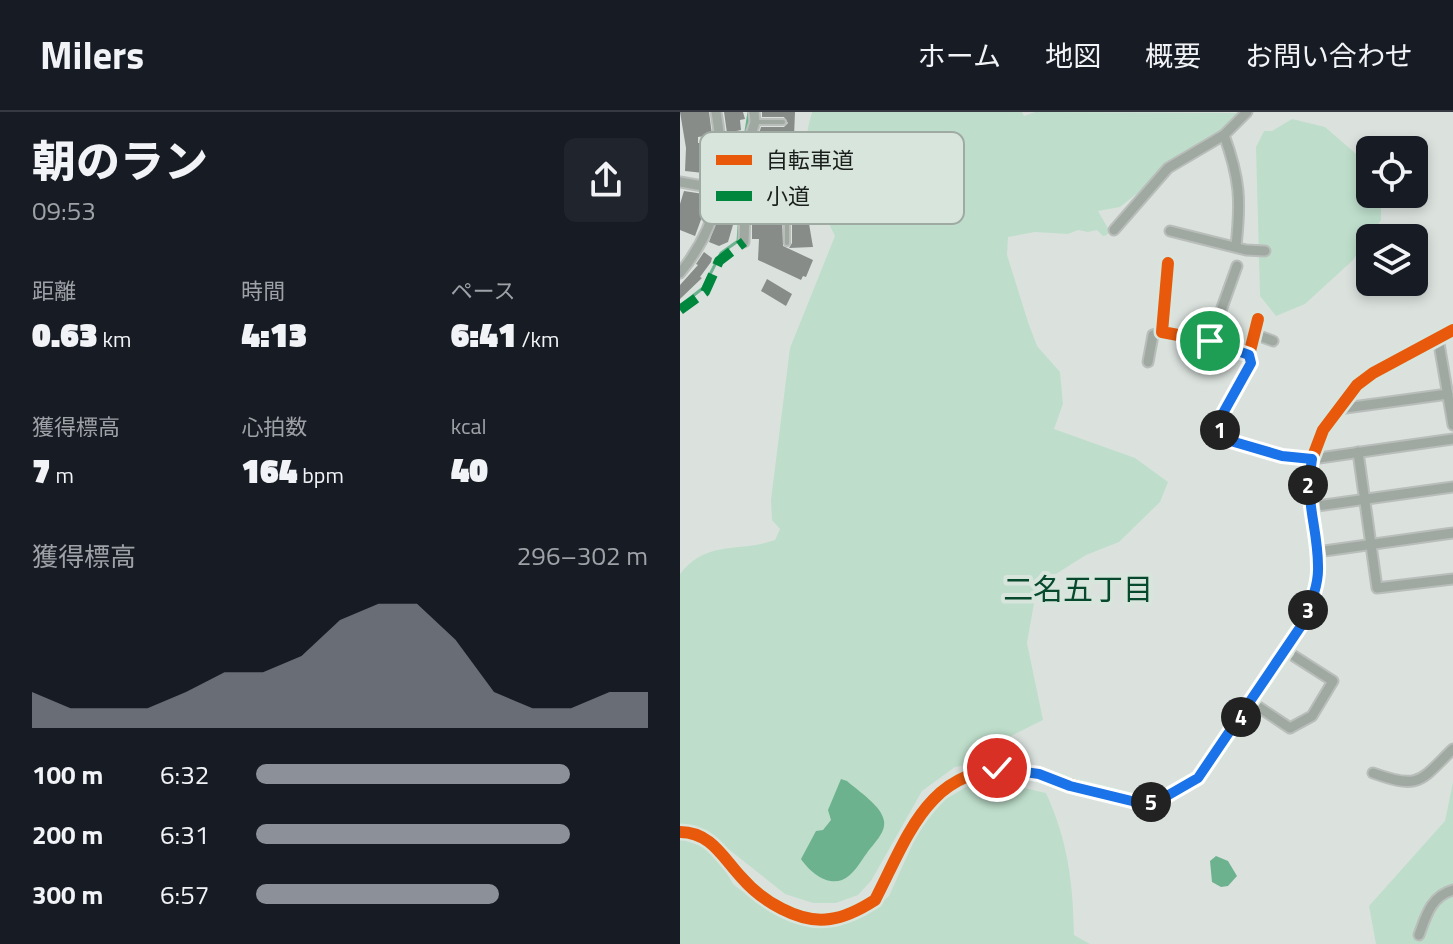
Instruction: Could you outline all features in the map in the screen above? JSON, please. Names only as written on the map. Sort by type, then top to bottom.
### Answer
[{"type":"street","points":[[716,112],[719,132]]},
{"type":"street","points":[[1114,230],[1168,168],[1224,135],[1247,112]]},
{"type":"street","points":[[1224,135],[1239,184],[1236,246]]},
{"type":"street","points":[[680,182],[700,186]]},
{"type":"street","points":[[680,273],[692,258],[709,224]]},
{"type":"street","points":[[744,224],[744,242]]},
{"type":"street","points":[[1170,231],[1246,250],[1265,251]]},
{"type":"street","points":[[1162,332],[1168,263]]},
{"type":"street","points":[[1210,341],[1237,266]]},
{"type":"street","points":[[1258,319],[1249,355],[1251,363],[1217,424],[1224,439],[1282,456],[1312,459],[1453,439]]},
{"type":"street","points":[[680,832],[691,832],[708,840],[746,883],[767,899],[802,917],[828,920],[861,909],[875,900],[926,806],[938,792],[966,776],[997,768],[1015,769],[1140,803],[1165,797],[1198,778],[1286,651],[1312,601],[1319,568],[1308,479],[1323,430],[1357,385],[1373,373],[1453,330]]},
{"type":"street","points":[[1148,362],[1153,335],[1162,332],[1210,341],[1249,355]]},
{"type":"street","points":[[1254,334],[1273,341]]},
{"type":"street","points":[[1438,338],[1449,371],[1448,394],[1452,418]]},
{"type":"street","points":[[1338,409],[1448,394]]},
{"type":"street","points":[[1358,452],[1377,588],[1453,579]]},
{"type":"street","points":[[1310,507],[1453,487]]},
{"type":"street","points":[[1317,552],[1453,533]]},
{"type":"street","points":[[1251,702],[1290,728],[1312,716],[1333,681],[1286,651]]},
{"type":"street","points":[[1373,773],[1403,784],[1422,779],[1453,749]]},
{"type":"street","points":[[1419,935],[1430,906],[1443,893],[1453,890]]},
{"type":"lane","points":[[754,117],[783,122]]},
{"type":"lane","points":[[787,224],[787,243]]},
{"type":"shaded area","points":[[812,112],[1022,112],[1024,116],[1035,112],[1241,113],[1221,133],[1162,166],[1145,187],[1120,207],[1098,211],[1109,230],[1107,235],[1103,236],[1097,230],[1078,230],[1068,234],[1035,232],[1008,237],[1007,255],[1037,346],[1060,372],[1063,404],[1054,429],[1135,458],[1168,482],[1160,502],[1119,542],[1086,555],[1037,586],[1027,643],[1043,720],[1011,736],[979,740],[978,763],[955,767],[922,791],[871,881],[858,895],[836,903],[813,903],[785,894],[717,840],[680,826],[680,574],[690,563],[712,551],[775,540],[780,529],[772,520],[771,500],[790,348],[835,236],[830,224],[964,224],[964,132],[807,131]]},
{"type":"shaded area","points":[[1292,119],[1325,127],[1356,154],[1356,208],[1381,208],[1378,224],[1356,224],[1356,256],[1353,260],[1305,304],[1276,316],[1260,296],[1256,147],[1264,131],[1272,131]]},
{"type":"shaded area","points":[[982,778],[1046,793],[1060,828],[1068,862],[1074,935],[1090,944],[680,944],[680,839],[701,846],[720,861],[733,884],[752,899],[797,921],[824,927],[865,916],[889,896],[919,830],[944,800]]},
{"type":"shaded area","points":[[841,779],[874,804],[882,815],[884,825],[853,872],[842,880],[830,881],[813,872],[801,859],[816,831],[823,830],[831,820],[828,810]]},
{"type":"shaded area","points":[[1453,782],[1453,944],[1376,944],[1369,906],[1445,821]]},
{"type":"shaded area","points":[[1216,856],[1228,861],[1237,876],[1228,886],[1221,887],[1212,882],[1210,861]]},
{"type":"building","points":[[680,112],[709,112],[712,132],[700,132],[698,137],[700,173],[685,171],[686,148]]},
{"type":"building","points":[[724,112],[743,112],[745,119],[740,120],[741,130],[727,132]]},
{"type":"building","points":[[762,112],[795,112],[794,132],[760,132],[761,127],[784,127],[788,123],[784,117],[762,117]]},
{"type":"building","points":[[684,191],[700,193],[700,222],[695,236],[680,230],[680,204]]},
{"type":"building","points":[[716,224],[733,224],[728,242],[719,246],[709,242]]},
{"type":"building","points":[[752,224],[782,224],[783,246],[813,260],[806,277],[803,276],[801,280],[758,260],[759,239],[752,239]]},
{"type":"building","points":[[792,224],[809,224],[813,247],[789,248]]},
{"type":"building","points":[[704,252],[712,258],[711,262],[702,278],[680,299],[680,285],[698,265]]},
{"type":"building","points":[[767,279],[792,294],[786,306],[761,291]]},
{"type":"waterway","points":[[746,132],[749,112]]},
{"type":"waterway","points":[[680,306],[703,288],[721,253],[738,241],[739,224]]},
{"type":"marked path","points":[[680,310],[705,292],[719,261],[744,242]]},
{"type":"cycle path","points":[[1168,263],[1162,332],[1210,341],[1249,355],[1258,319]]},
{"type":"cycle path","points":[[680,832],[691,833],[708,841],[750,886],[782,909],[806,918],[830,919],[853,912],[875,900],[911,829],[925,809],[961,779],[986,771],[1015,769],[1140,803],[1165,797],[1198,778],[1286,651],[1312,601],[1319,568],[1308,479],[1323,430],[1357,385],[1373,373],[1453,330]]},
{"type":"district","name":"二名五丁目","points":[[1078,589]]},
{"type":"route","points":[[997,768],[1039,774],[1070,786],[1140,803],[1165,797],[1198,778],[1301,626],[1312,601],[1319,568],[1308,479],[1312,459],[1282,456],[1224,439],[1217,424],[1251,363],[1249,355],[1210,341]]}]
